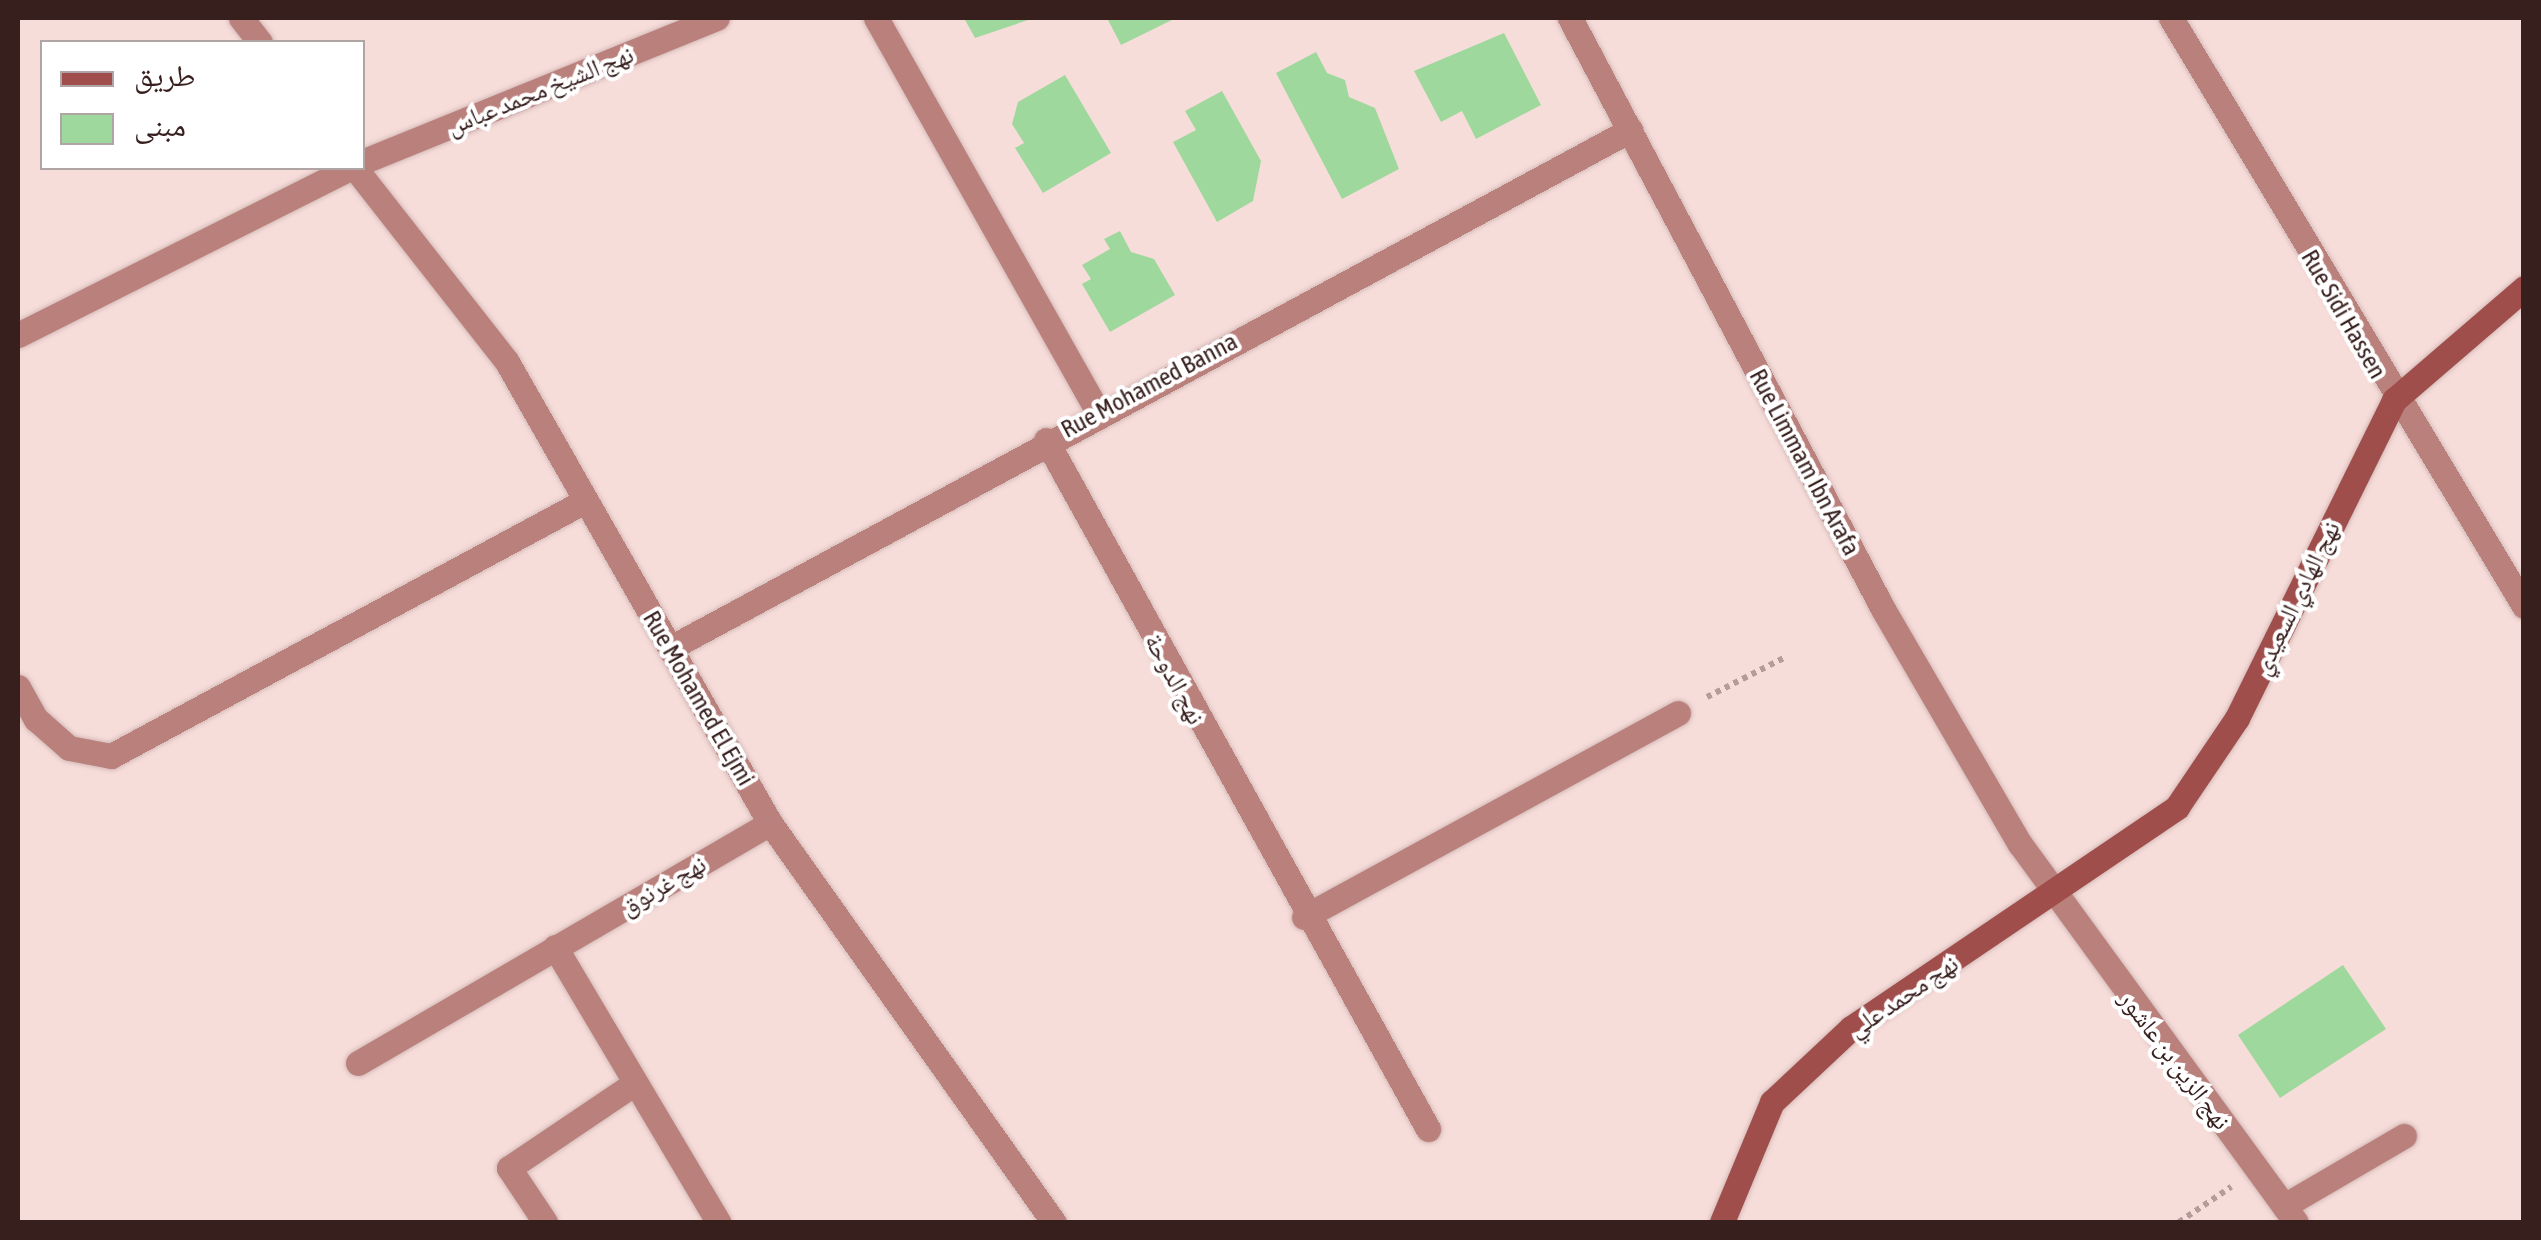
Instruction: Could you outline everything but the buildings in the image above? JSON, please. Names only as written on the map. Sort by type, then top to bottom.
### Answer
[{"type":"street","points":[[240,18],[258,40]]},
{"type":"street","name":"نهج الشيخ محمد عباس","points":[[365,161],[717,18]]},
{"type":"street","points":[[876,18],[1099,413]]},
{"type":"street","name":"Rue Limmam Ibn Arafa","points":[[1570,18],[1883,610],[2055,897]]},
{"type":"street","name":"Rue Sidi Hassen","points":[[2172,18],[2394,400],[2524,606]]},
{"type":"street","name":"Rue Mohamed Banna","points":[[672,647],[1046,440],[1630,130]]},
{"type":"street","points":[[18,336],[349,170]]},
{"type":"street","name":"Rue Mohamed El Ejmi","points":[[355,170],[507,362],[581,503],[672,647],[770,823],[1054,1222]]},
{"type":"street","name":"نهج الهادي السعيدي","points":[[2055,897],[2178,807],[2214,760],[2394,400],[2524,288]]},
{"type":"street","name":"نهج الدوحة","points":[[1046,440],[1304,918],[1428,1129]]},
{"type":"street","points":[[18,686],[36,719],[70,748],[112,756],[581,503]]},
{"type":"street","points":[[1304,918],[1678,712]]},
{"type":"street","name":"نهج غرنوق","points":[[358,1063],[770,823]]},
{"type":"street","name":"نهج الزين بن عاشور","points":[[2055,897],[2290,1214]]},
{"type":"street","name":"نهج محمد علي","points":[[1722,1222],[1772,1102],[1851,1028],[2055,897]]},
{"type":"street","points":[[555,947],[632,1086],[718,1222]]},
{"type":"street","points":[[545,1222],[509,1168],[632,1086]]},
{"type":"street","points":[[2290,1214],[2404,1136]]},
{"type":"path","points":[[1678,712],[1786,656]]},
{"type":"path","points":[[2179,1222],[2257,1170]]}]
